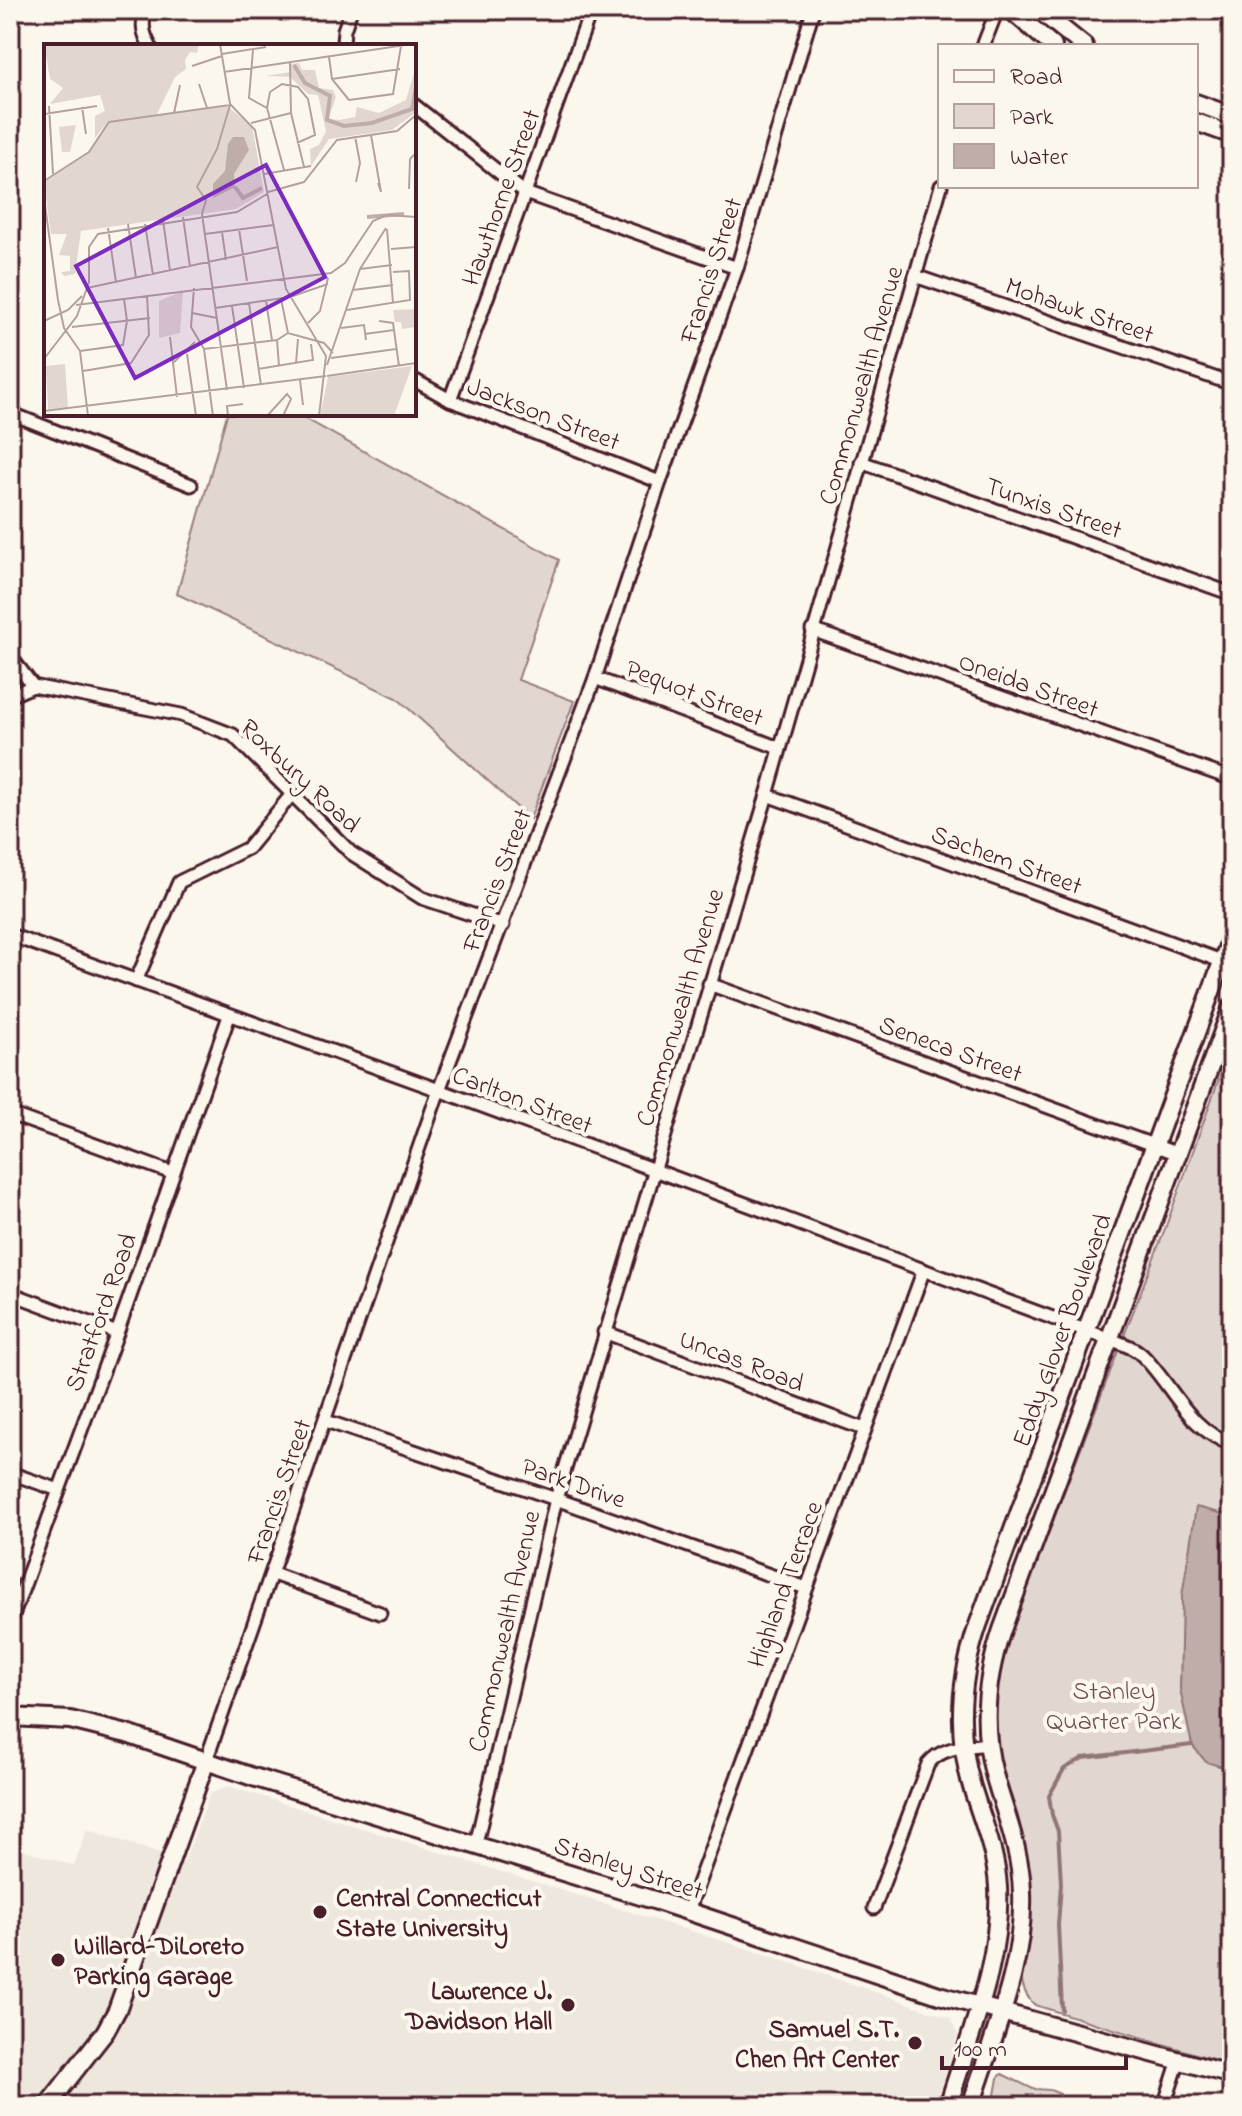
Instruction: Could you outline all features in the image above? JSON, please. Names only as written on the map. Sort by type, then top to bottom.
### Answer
[{"type":"street","points":[[146,10],[142,26],[149,44]]},
{"type":"street","points":[[344,44],[344,30],[351,10]]},
{"type":"street","name":"Hawthorne Street","points":[[450,400],[591,10]]},
{"type":"street","name":"Francis Street","points":[[206,1761],[439,1090],[595,678],[660,482],[737,268],[813,10]]},
{"type":"street","points":[[984,44],[997,10]]},
{"type":"street","points":[[1011,10],[1051,44]]},
{"type":"street","points":[[1039,10],[1082,44]]},
{"type":"street","points":[[1198,104],[1232,116]]},
{"type":"street","points":[[416,107],[525,193],[737,268]]},
{"type":"street","points":[[1198,123],[1232,135]]},
{"type":"street","name":"Commonwealth Avenue","points":[[476,1844],[556,1499],[767,795],[940,188]]},
{"type":"street","name":"Mohawk Street","points":[[915,276],[1232,384]]},
{"type":"street","name":"Jackson Street","points":[[416,381],[450,400],[660,482]]},
{"type":"street","points":[[10,413],[191,485]]},
{"type":"street","name":"Tunxis Street","points":[[861,462],[1232,594]]},
{"type":"street","name":"Oneida Street","points":[[812,630],[1232,779]]},
{"type":"street","points":[[10,656],[33,686],[10,696]]},
{"type":"street","name":"Pequot Street","points":[[595,678],[779,748]]},
{"type":"street","name":"Roxbury Road","points":[[33,686],[181,715],[233,735],[351,853],[422,898],[503,925]]},
{"type":"street","points":[[136,981],[179,882],[248,848],[292,794]]},
{"type":"street","name":"Sachem Street","points":[[767,795],[1227,964]]},
{"type":"street","name":"Carlton Street","points":[[10,935],[439,1090],[1109,1339],[1141,1353],[1201,1428],[1218,1440],[1232,1444]]},
{"type":"street","name":"Eddy Glover Boulevard","points":[[948,2106],[995,1942],[997,1880],[991,1845],[963,1747],[962,1702],[968,1659],[1154,1145],[1227,964],[1232,935]]},
{"type":"street","name":"Seneca Street","points":[[709,984],[1178,1154]]},
{"type":"street","name":"Eddy Glover Boulevard","points":[[971,2106],[1019,1940],[1022,1893],[1017,1847],[995,1778],[988,1744],[986,1705],[991,1666],[1232,1007]]},
{"type":"street","name":"Stratford Road","points":[[10,1623],[229,1016]]},
{"type":"street","points":[[10,1114],[172,1173]]},
{"type":"street","name":"Highland Terrace","points":[[688,1911],[923,1272]]},
{"type":"street","points":[[10,1293],[117,1333]]},
{"type":"street","name":"Uncas Road","points":[[604,1332],[864,1429]]},
{"type":"street","name":"Park Drive","points":[[326,1421],[806,1588]]},
{"type":"street","points":[[10,1473],[59,1490]]},
{"type":"street","points":[[1010,1538],[1033,1546]]},
{"type":"street","points":[[273,1574],[380,1613]]},
{"type":"street","name":"Stanley Street","points":[[10,1717],[50,1717],[91,1724],[688,1911],[884,1978],[1232,2075]]},
{"type":"street","points":[[874,1908],[928,1764],[935,1755],[947,1749],[988,1744]]},
{"type":"street","points":[[47,2106],[105,2032],[117,2010],[206,1761]]},
{"type":"street","points":[[1164,2106],[1179,2060]]},
{"type":"shaded area","name":"Central Connecticut State University","points":[[228,1786],[774,1957],[950,2018],[958,2035],[935,2106],[10,2106],[12,1846],[74,1866],[87,1829],[184,1862],[210,1794]]},
{"type":"green space","points":[[226,416],[301,416],[559,560],[518,680],[574,701],[530,819],[397,698],[177,594]]},
{"type":"green space","name":"Stanley Quarter Park","points":[[1232,1043],[1232,2065],[1035,2005],[1027,1995],[1021,1970],[1030,1914],[1028,1869],[1018,1816],[998,1755],[995,1722],[1002,1654],[1166,1226]]},
{"type":"green space","points":[[1002,2074],[1033,2089],[1060,2094],[1060,2106],[993,2106],[998,2078]]},
{"type":"water","points":[[1196,1507],[1232,1516],[1232,1770],[1206,1762],[1192,1745],[1180,1689],[1182,1596]]},
{"type":"waterway","points":[[1062,2010],[1058,1831],[1049,1796],[1064,1769],[1083,1758],[1192,1745]]},
{"type":"waterway","points":[[1042,2106],[1043,2099]]},
{"type":"place","name":"Central Connecticut State University","points":[[320,1912]]},
{"type":"place","name":"Willard-DiLoreto Parking Garage","points":[[58,1960]]},
{"type":"place","name":"Lawrence J. Davidson Hall","points":[[568,2005]]},
{"type":"place","name":"Samuel S.T. Chen Art Center","points":[[915,2043]]}]
